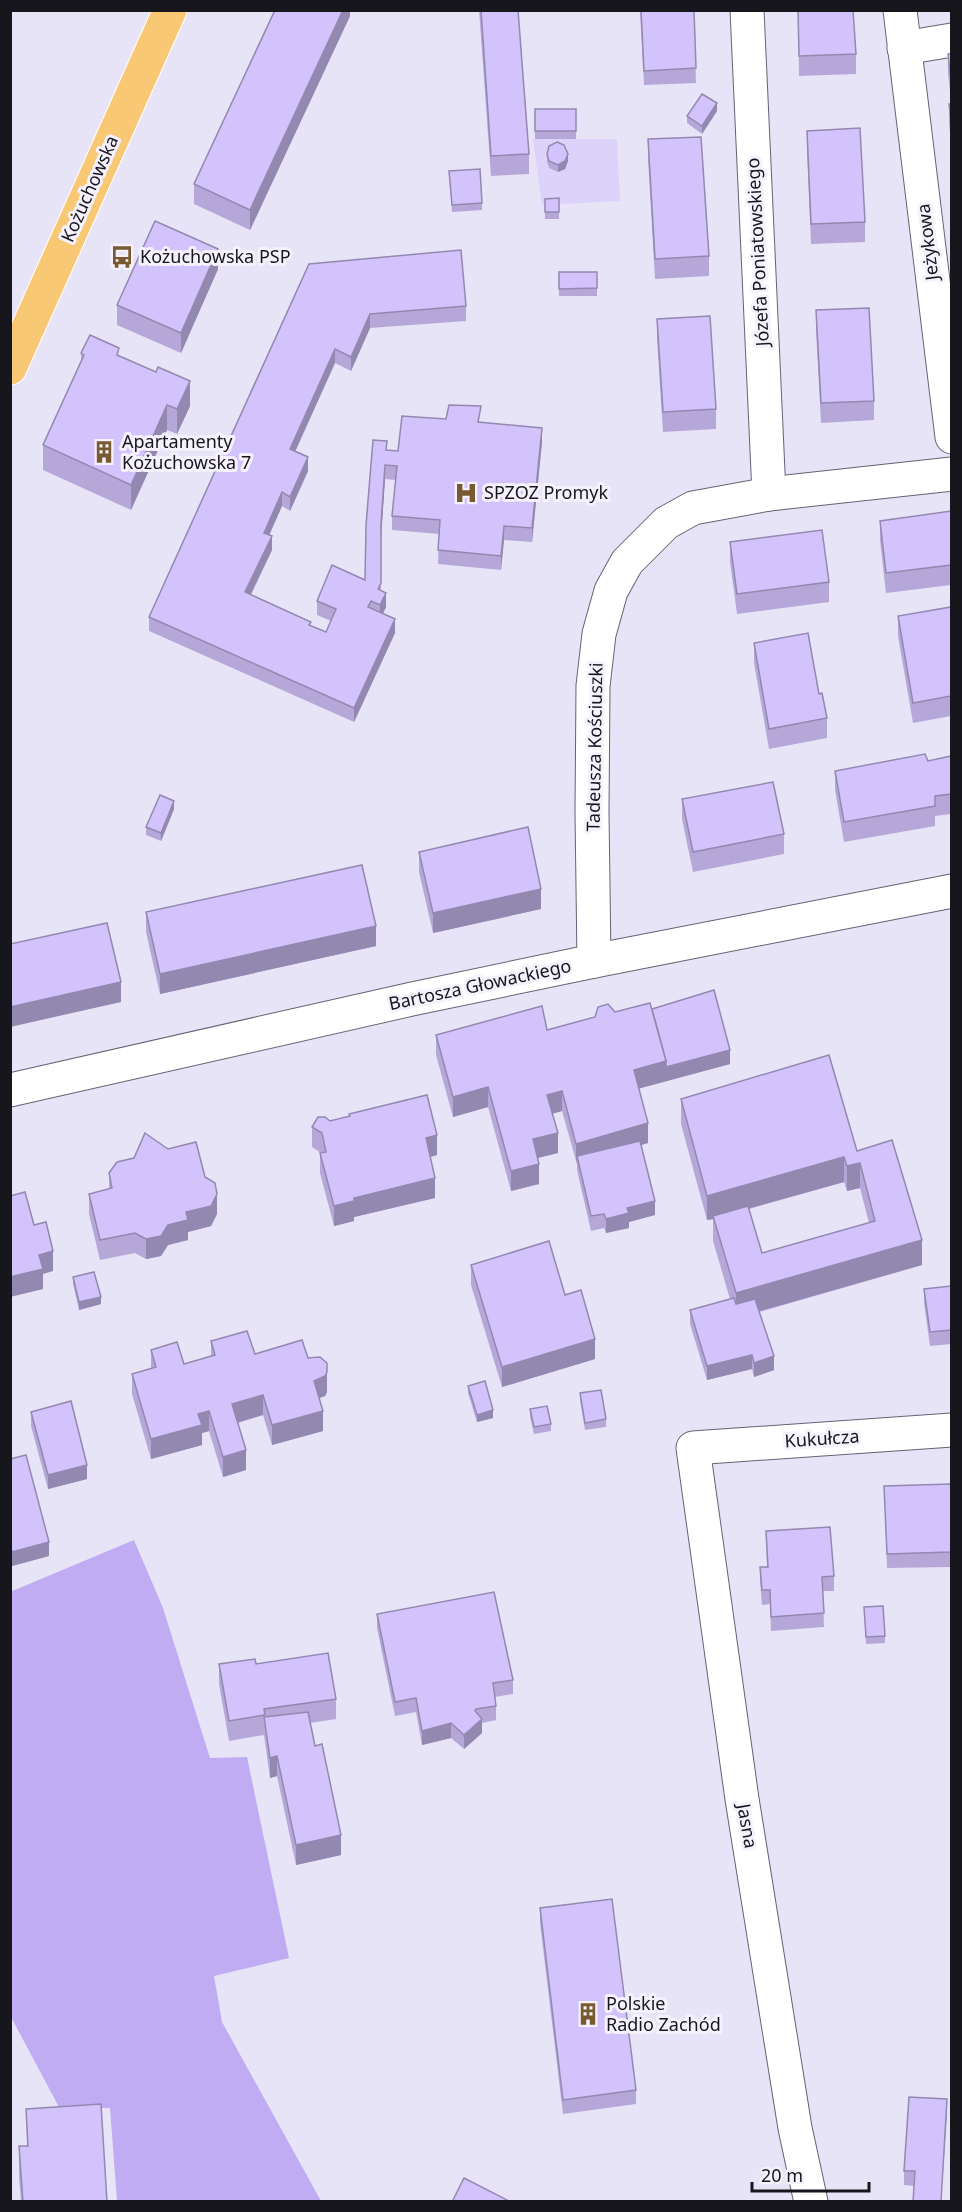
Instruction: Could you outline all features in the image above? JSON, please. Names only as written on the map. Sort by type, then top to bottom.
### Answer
[{"type":"main road","name":"Kożuchowska","points":[[10,368],[170,10]]},
{"type":"street","name":"Józefa Poniatowskiego","points":[[747,10],[769,494]]},
{"type":"street","name":"Jeżykowa","points":[[900,10],[951,437]]},
{"type":"street","points":[[904,48],[951,40]]},
{"type":"street","name":"Tadeusza Kościuszki","points":[[594,961],[593,686],[599,634],[611,591],[627,562],[666,523],[693,508],[769,494],[951,474]]},
{"type":"street","name":"Bartosza Głowackiego","points":[[10,1090],[412,999],[951,891]]},
{"type":"street","name":"Kukułcza","points":[[693,1448],[951,1430]]},
{"type":"street","name":"Jasna","points":[[693,1448],[742,1799],[795,2128],[811,2202]]},
{"type":"shaded area","points":[[533,139],[617,139],[620,201],[542,205]]},
{"type":"shaded area","points":[[134,1540],[163,1608],[210,1758],[247,1757],[289,1958],[214,1976],[222,2022],[321,2201],[117,2201],[110,2108],[60,2109],[11,2017],[10,1592]]},
{"type":"building","points":[[275,10],[343,10],[250,210],[194,184]]},
{"type":"building","points":[[481,10],[518,10],[529,154],[491,156]]},
{"type":"building","points":[[641,10],[694,10],[696,68],[644,71]]},
{"type":"building","points":[[798,10],[853,10],[856,54],[799,56]]},
{"type":"building","points":[[948,54],[951,54],[951,80]]},
{"type":"building","points":[[702,94],[717,103],[702,126],[687,116]]},
{"type":"building","points":[[535,109],[576,109],[576,131],[535,131]]},
{"type":"building","points":[[860,128],[865,222],[811,224],[807,131]]},
{"type":"building","points":[[701,137],[709,256],[655,259],[648,139]]},
{"type":"building","points":[[557,142],[564,145],[568,154],[565,161],[558,165],[549,161],[547,154],[549,146]]},
{"type":"building","points":[[480,169],[482,203],[452,205],[449,171]]},
{"type":"building","points":[[559,198],[559,212],[545,212],[545,199]]},
{"type":"building","points":[[155,221],[218,249],[181,333],[117,305]]},
{"type":"building","name":"SPZOZ Promyk","points":[[461,250],[466,306],[370,314],[351,357],[335,349],[290,449],[308,457],[290,497],[282,492],[264,533],[272,536],[245,592],[311,622],[309,625],[326,632],[336,609],[317,601],[332,565],[365,580],[366,525],[373,440],[387,441],[386,450],[398,451],[402,416],[446,419],[449,405],[481,406],[478,422],[542,428],[532,528],[504,526],[501,556],[438,550],[440,520],[392,516],[397,466],[385,465],[381,524],[381,583],[378,589],[386,593],[380,605],[371,601],[368,607],[395,619],[354,708],[149,617],[309,264]]},
{"type":"building","points":[[559,272],[597,272],[597,288],[559,289]]},
{"type":"building","points":[[869,308],[874,401],[821,403],[816,310]]},
{"type":"building","points":[[710,316],[716,409],[663,412],[657,319]]},
{"type":"building","name":"Apartamenty Kożuchowska 7","points":[[90,335],[119,348],[117,355],[156,372],[158,367],[190,381],[177,409],[167,405],[131,485],[43,445],[84,355],[81,353]]},
{"type":"building","points":[[951,511],[951,565],[886,573],[880,521]]},
{"type":"building","points":[[822,530],[829,582],[737,594],[730,542]]},
{"type":"building","points":[[951,607],[951,696],[913,703],[898,616]]},
{"type":"building","points":[[808,633],[819,694],[822,693],[827,718],[769,729],[754,643]]},
{"type":"building","points":[[925,754],[928,761],[951,756],[951,794],[935,796],[935,806],[844,822],[835,771]]},
{"type":"building","points":[[773,782],[784,834],[693,852],[682,799]]},
{"type":"building","points":[[160,795],[174,801],[161,833],[146,827]]},
{"type":"building","points":[[528,827],[541,889],[433,913],[419,852]]},
{"type":"building","points":[[362,865],[376,926],[160,974],[146,912]]},
{"type":"building","points":[[107,923],[121,982],[10,1007],[10,944]]},
{"type":"building","points":[[714,990],[730,1050],[666,1067],[652,1009]]},
{"type":"building","points":[[650,1003],[666,1061],[634,1070],[648,1123],[576,1144],[562,1091],[547,1095],[558,1133],[533,1139],[539,1164],[511,1171],[488,1087],[453,1097],[436,1035],[542,1006],[547,1030],[595,1017],[598,1007],[608,1004],[615,1012]]},
{"type":"building","points":[[829,1055],[857,1151],[892,1140],[922,1240],[736,1293],[713,1216],[748,1206],[762,1253],[875,1221],[860,1163],[847,1166],[844,1157],[707,1196],[681,1099]]},
{"type":"building","points":[[427,1095],[437,1135],[426,1138],[435,1178],[354,1198],[354,1201],[334,1206],[320,1153],[326,1152],[322,1133],[312,1127],[318,1117],[325,1117],[330,1121],[350,1116],[349,1114]]},
{"type":"building","points":[[145,1133],[168,1149],[196,1142],[205,1177],[215,1183],[217,1194],[211,1206],[186,1212],[188,1220],[168,1225],[161,1236],[146,1239],[135,1233],[100,1240],[89,1194],[112,1188],[109,1173],[117,1162],[134,1158]]},
{"type":"building","points":[[640,1141],[655,1201],[627,1208],[629,1213],[606,1219],[604,1214],[591,1216],[577,1156]]},
{"type":"building","points":[[25,1192],[34,1225],[46,1222],[53,1251],[39,1255],[43,1269],[10,1277],[10,1196]]},
{"type":"building","points":[[549,1241],[565,1295],[581,1290],[595,1339],[502,1367],[471,1265]]},
{"type":"building","points":[[94,1272],[101,1297],[79,1302],[73,1277]]},
{"type":"building","points":[[951,1286],[951,1330],[930,1332],[924,1289]]},
{"type":"building","points":[[734,1298],[736,1304],[755,1299],[774,1356],[754,1363],[752,1355],[707,1366],[690,1310]]},
{"type":"building","points":[[247,1331],[255,1354],[302,1340],[308,1358],[320,1357],[327,1363],[325,1376],[314,1381],[323,1411],[272,1425],[263,1395],[232,1404],[246,1450],[223,1457],[209,1411],[198,1414],[202,1425],[151,1439],[132,1374],[156,1367],[151,1350],[177,1342],[184,1364],[215,1355],[211,1341]]},
{"type":"building","points":[[485,1381],[493,1410],[477,1415],[468,1386]]},
{"type":"building","points":[[601,1390],[606,1419],[585,1423],[580,1393]]},
{"type":"building","points":[[71,1401],[87,1465],[48,1475],[31,1412]]},
{"type":"building","points":[[547,1406],[551,1424],[534,1427],[530,1409]]},
{"type":"building","points":[[26,1455],[49,1542],[12,1552],[10,1544],[10,1459]]},
{"type":"building","points":[[951,1484],[951,1552],[887,1554],[884,1486]]},
{"type":"building","points":[[830,1527],[834,1576],[822,1577],[824,1613],[771,1617],[770,1590],[762,1590],[760,1567],[768,1567],[766,1531]]},
{"type":"building","points":[[494,1592],[513,1680],[493,1683],[496,1706],[476,1709],[475,1711],[482,1719],[464,1735],[451,1723],[422,1731],[416,1698],[395,1702],[377,1614]]},
{"type":"building","points":[[883,1606],[885,1636],[866,1637],[864,1607]]},
{"type":"building","points":[[328,1653],[336,1699],[264,1709],[265,1715],[229,1721],[219,1664],[255,1659],[256,1664]]},
{"type":"building","points":[[308,1712],[315,1746],[322,1744],[341,1835],[296,1845],[277,1756],[270,1758],[264,1717]]},
{"type":"building","name":"Polskie Radio Zachód","points":[[612,1899],[636,2090],[563,2100],[540,1908]]},
{"type":"building","points":[[909,2097],[947,2099],[941,2202],[913,2202],[915,2171],[904,2171]]},
{"type":"building","points":[[101,2104],[107,2202],[23,2202],[19,2146],[28,2146],[26,2109]]},
{"type":"building","points":[[464,2178],[511,2202],[452,2202]]},
{"type":"place","name":"Kożuchowska PSP","points":[[122,257]]},
{"type":"place","name":"Apartamenty Kożuchowska 7","points":[[104,452]]},
{"type":"place","name":"SPZOZ Promyk","points":[[466,493]]},
{"type":"place","name":"Polskie Radio Zachód","points":[[588,2014]]}]
